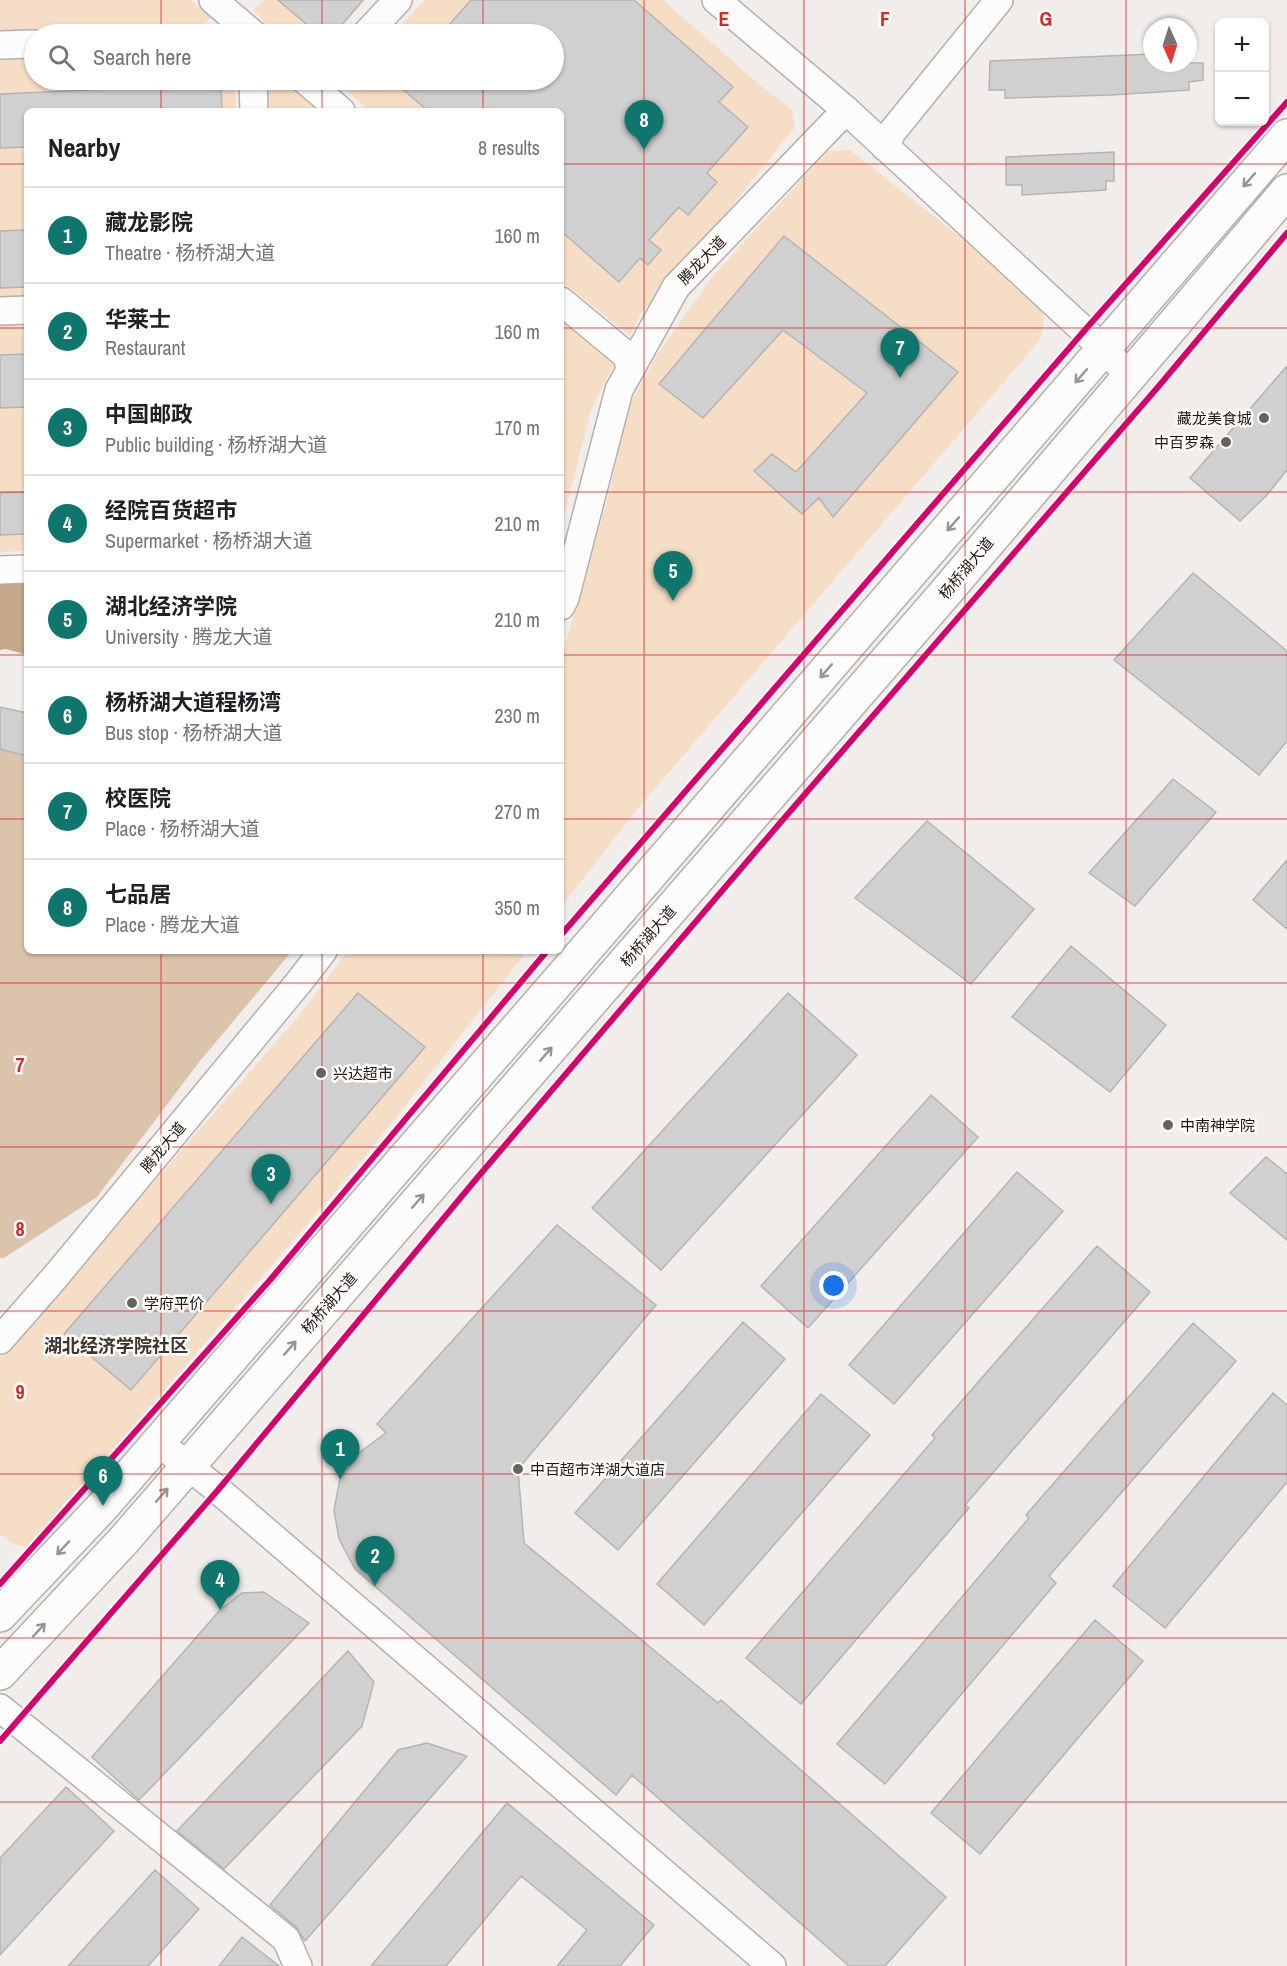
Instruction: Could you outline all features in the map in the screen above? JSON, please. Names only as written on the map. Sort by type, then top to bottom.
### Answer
[{"type":"main road","points":[[0,1615],[103,1506],[1287,136]]},
{"type":"main road","name":"杨桥湖大道","points":[[3,1665],[124,1540],[917,626],[1287,191]]},
{"type":"street","points":[[213,0],[237,24]]},
{"type":"street","points":[[375,24],[398,0]]},
{"type":"street","points":[[716,0],[846,111],[1104,349],[1130,376]]},
{"type":"street","points":[[885,147],[892,132],[999,0]]},
{"type":"street","points":[[0,45],[24,44]]},
{"type":"street","points":[[253,90],[254,108]]},
{"type":"street","points":[[322,90],[338,108]]},
{"type":"street","name":"腾龙大道","points":[[564,600],[620,390],[676,287],[846,111]]},
{"type":"street","points":[[564,303],[626,355],[631,369]]},
{"type":"street","points":[[0,311],[24,310]]},
{"type":"street","points":[[0,570],[24,569]]},
{"type":"street","name":"腾龙大道","points":[[0,1340],[56,1276],[321,954]]},
{"type":"street","points":[[158,1442],[772,1966]]},
{"type":"street","points":[[0,1708],[286,1939],[298,1966]]},
{"type":"shaded area","points":[[0,0],[191,0],[211,17],[203,24],[24,24],[24,36],[0,37]]},
{"type":"shaded area","points":[[266,0],[366,0],[343,24],[266,24],[253,10]]},
{"type":"shaded area","points":[[425,0],[663,0],[761,86],[792,110],[795,127],[684,266],[642,312],[630,336],[564,283],[564,108],[366,108],[346,90],[564,90],[564,24],[402,24]]},
{"type":"shaded area","points":[[24,59],[24,90],[235,90],[236,108],[24,108],[24,298],[0,299],[0,60]]},
{"type":"shaded area","points":[[266,90],[298,90],[319,108],[267,108]]},
{"type":"shaded area","points":[[850,150],[1030,292],[1042,309],[1044,325],[1040,340],[639,807],[564,903],[564,650],[610,490],[628,409],[657,355],[712,277],[828,151]]},
{"type":"shaded area","points":[[24,322],[24,551],[0,552],[0,323]]},
{"type":"shaded area","points":[[564,322],[614,364],[591,410],[564,515]]},
{"type":"shaded area","points":[[0,576],[11,576],[24,583],[24,654],[6,649],[0,650]]},
{"type":"shaded area","points":[[0,741],[24,747],[24,954],[289,954],[200,1061],[97,1197],[4,1258],[0,1258]]},
{"type":"shaded area","points":[[346,954],[525,954],[364,1158],[29,1548],[11,1543],[0,1534],[0,1358],[297,1018]]},
{"type":"building","points":[[278,0],[363,0],[343,24],[306,24]]},
{"type":"building","points":[[471,0],[634,0],[733,87],[719,102],[748,127],[707,173],[717,182],[688,215],[679,207],[649,240],[661,250],[648,265],[640,258],[619,282],[564,234],[564,108],[425,108],[404,90],[564,90],[564,24],[450,24]]},
{"type":"building","points":[[1143,54],[1143,72],[1197,72],[1197,63],[1203,63],[1203,80],[1189,82],[1189,90],[1005,98],[1005,90],[989,90],[990,61]]},
{"type":"building","points":[[88,90],[221,90],[222,108],[24,108],[24,147],[0,148],[0,94]]},
{"type":"building","points":[[1114,152],[1114,181],[1106,181],[1106,190],[1022,195],[1022,185],[1006,185],[1006,157]]},
{"type":"building","points":[[24,230],[24,287],[0,288],[0,231]]},
{"type":"building","points":[[784,236],[958,372],[833,517],[819,498],[802,514],[754,471],[772,454],[796,472],[867,393],[783,330],[703,418],[659,384]]},
{"type":"building","points":[[24,354],[24,407],[0,408],[0,355]]},
{"type":"building","name":"藏龙美食城","points":[[1287,366],[1287,470],[1266,496],[1240,521],[1190,478]]},
{"type":"building","points":[[24,492],[24,534],[0,535],[0,493]]},
{"type":"building","points":[[1193,573],[1287,651],[1287,741],[1259,775],[1114,660]]},
{"type":"building","points":[[0,707],[24,712],[24,755],[0,749]]},
{"type":"building","points":[[1173,779],[1216,812],[1135,906],[1089,873]]},
{"type":"building","points":[[927,821],[1034,909],[971,984],[855,898]]},
{"type":"building","points":[[1287,860],[1287,929],[1253,900]]},
{"type":"building","points":[[1071,946],[1166,1025],[1110,1092],[1012,1017]]},
{"type":"building","points":[[358,993],[425,1047],[131,1390],[64,1334]]},
{"type":"building","points":[[788,993],[857,1055],[661,1270],[592,1208]]},
{"type":"building","points":[[931,1095],[978,1137],[808,1328],[761,1286]]},
{"type":"building","points":[[1266,1157],[1287,1174],[1287,1240],[1230,1193]]},
{"type":"building","points":[[1017,1172],[1063,1211],[894,1404],[849,1365]]},
{"type":"building","points":[[557,1225],[656,1305],[518,1469],[524,1543],[718,1703],[721,1700],[946,1897],[885,1966],[849,1966],[632,1775],[616,1795],[355,1569],[339,1539],[334,1510],[340,1479],[360,1452],[386,1433],[377,1424]]},
{"type":"building","points":[[1097,1246],[1150,1292],[965,1505],[969,1508],[801,1704],[746,1658],[935,1438],[932,1435]]},
{"type":"building","points":[[743,1322],[785,1359],[618,1550],[575,1513]]},
{"type":"building","points":[[1193,1323],[1236,1361],[1049,1576],[1056,1583],[885,1784],[837,1744],[1029,1518],[1026,1515]]},
{"type":"building","points":[[1273,1393],[1287,1405],[1287,1482],[1165,1628],[1113,1586]]},
{"type":"building","points":[[821,1394],[870,1435],[704,1625],[657,1584]]},
{"type":"building","points":[[264,1592],[309,1623],[139,1800],[92,1757],[220,1610],[242,1593]]},
{"type":"building","points":[[1095,1620],[1143,1661],[980,1854],[931,1813]]},
{"type":"building","points":[[348,1651],[374,1682],[362,1726],[224,1869],[177,1831]]},
{"type":"building","points":[[427,1743],[467,1756],[305,1941],[296,1927],[270,1905],[398,1750]]},
{"type":"building","points":[[66,1787],[114,1831],[0,1955],[0,1858]]},
{"type":"building","points":[[507,1803],[654,1925],[620,1966],[557,1966],[587,1930],[521,1876],[446,1966],[371,1966]]},
{"type":"building","points":[[155,1870],[199,1909],[148,1966],[68,1966]]},
{"type":"building","points":[[242,1937],[279,1966],[219,1966]]},
{"type":"cycle path","points":[[564,932],[1084,331],[1287,102]]},
{"type":"cycle path","points":[[0,1741],[218,1490],[477,1178],[780,823],[1158,387],[1287,233]]},
{"type":"cycle path","points":[[0,1584],[270,1280],[544,954]]},
{"type":"place","name":"七品居","points":[[644,150]]},
{"type":"place","name":"校医院","points":[[900,378]]},
{"type":"place","name":"藏龙美食城","points":[[1264,418]]},
{"type":"place","name":"中百罗森","points":[[1226,442]]},
{"type":"place","name":"湖北经济学院","points":[[673,601]]},
{"type":"place","name":"兴达超市","points":[[321,1073]]},
{"type":"place","name":"中南神学院","points":[[1168,1125]]},
{"type":"place","name":"中国邮政","points":[[271,1204]]},
{"type":"place","name":"学府平价","points":[[132,1303]]},
{"type":"place","name":"中百超市洋湖大道店","points":[[518,1469]]},
{"type":"place","name":"藏龙影院","points":[[340,1479]]},
{"type":"place","name":"杨桥湖大道程杨湾","points":[[103,1506]]},
{"type":"place","name":"华莱士","points":[[375,1586]]},
{"type":"place","name":"经院百货超市","points":[[220,1610]]},
{"type":"district","name":"湖北经济学院社区","points":[[116,1345]]}]
